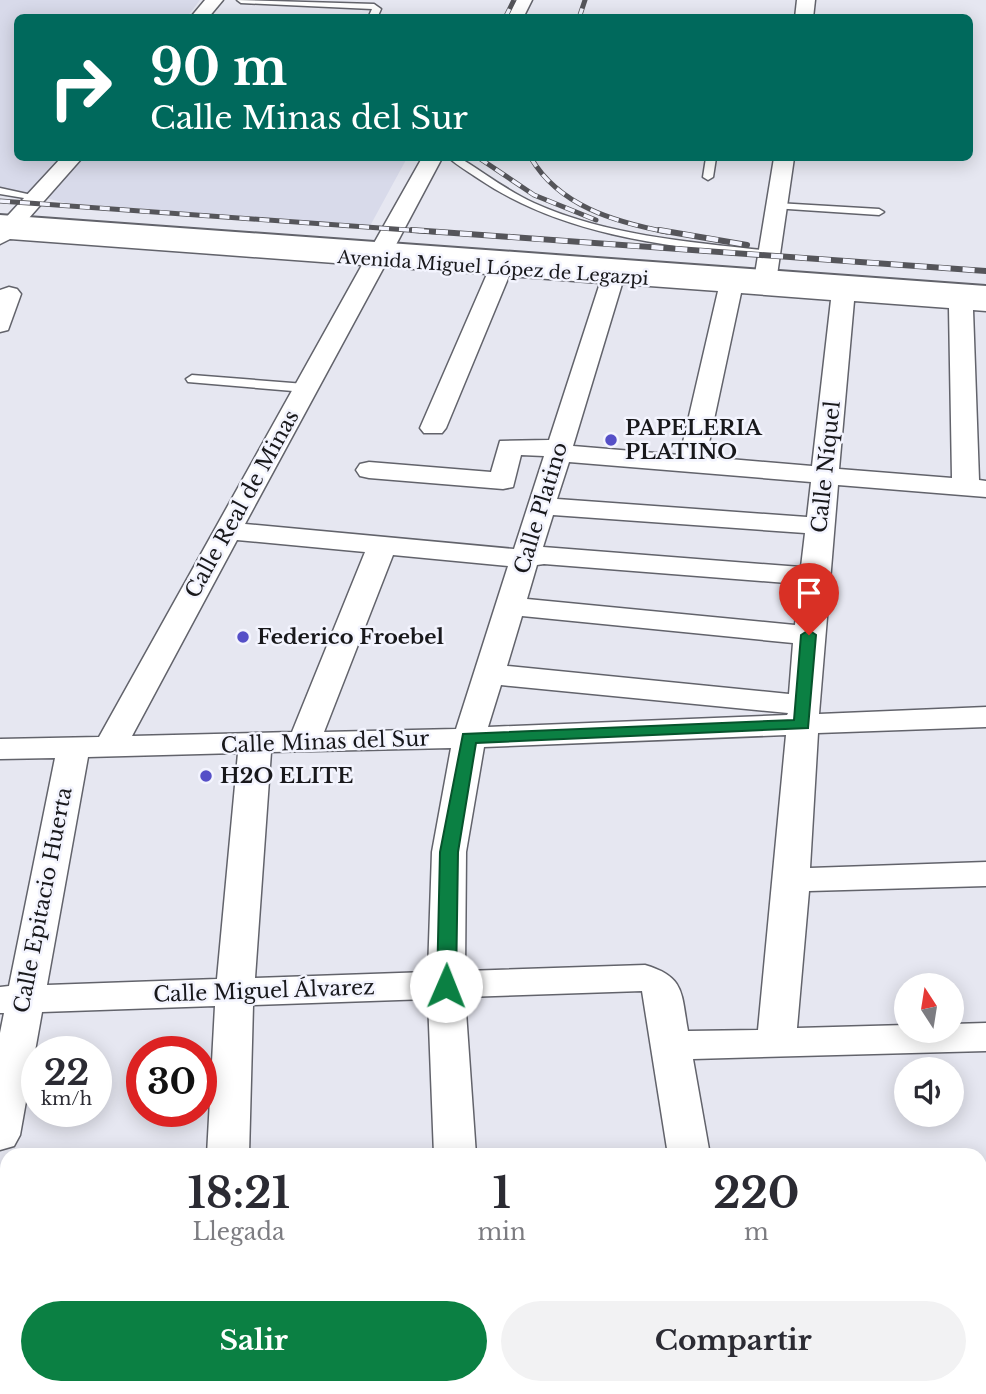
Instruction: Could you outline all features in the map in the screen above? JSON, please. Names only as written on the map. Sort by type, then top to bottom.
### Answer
[{"type":"main road","name":"Avenida Miguel López de Legazpi","points":[[9,221],[380,250],[986,282]]},
{"type":"main road","name":"Avenida Miguel López de Legazpi","points":[[767,272],[978,300]]},
{"type":"street","points":[[202,14],[214,0]]},
{"type":"street","points":[[9,221],[69,161]]},
{"type":"street","name":"Calle Real de Minas","points":[[110,748],[430,161]]},
{"type":"street","points":[[767,272],[784,161]]},
{"type":"street","name":"Avenida Miguel López de Legazpi","points":[[380,250],[501,269],[730,286],[767,272],[843,294],[978,300]]},
{"type":"street","points":[[432,428],[501,269]]},
{"type":"street","name":"Calle Platino","points":[[455,1148],[446,986],[449,852],[469,738],[613,277]]},
{"type":"street","points":[[691,464],[730,286]]},
{"type":"street","points":[[0,325],[9,294]]},
{"type":"street","name":"Calle Níquel","points":[[776,1043],[792,880],[809,635],[843,294]]},
{"type":"street","points":[[369,470],[503,481],[509,447],[976,488],[978,300]]},
{"type":"street","points":[[542,506],[820,526]]},
{"type":"street","points":[[227,531],[526,559],[544,555],[815,577]]},
{"type":"street","points":[[304,742],[383,544]]},
{"type":"street","points":[[510,606],[809,635]]},
{"type":"street","points":[[489,674],[802,715]]},
{"type":"street","name":"Calle Minas del Sur","points":[[0,749],[469,738],[802,715],[986,717]]},
{"type":"street","points":[[228,1148],[235,992],[255,743]]},
{"type":"street","name":"Calle Epitacio Huerta","points":[[0,1135],[12,999],[73,748]]},
{"type":"street","points":[[792,880],[986,874]]},
{"type":"street","name":"Calle Miguel Álvarez","points":[[12,999],[446,986],[636,977],[654,981],[662,990],[670,1046]]},
{"type":"street","points":[[688,1148],[670,1046],[986,1037]]},
{"type":"lane","points":[[241,0],[374,7],[374,14]]},
{"type":"lane","points":[[459,161],[531,205],[591,226],[657,241],[767,272]]},
{"type":"lane","points":[[708,177],[711,161]]},
{"type":"lane","points":[[0,191],[9,221]]},
{"type":"lane","points":[[777,206],[879,212]]},
{"type":"lane","points":[[192,379],[305,388]]},
{"type":"shaded area","points":[[0,0],[200,0],[189,14],[14,14],[14,161],[405,161],[370,226],[66,203],[0,187]]},
{"type":"railway","points":[[507,14],[514,0]]},
{"type":"railway","points":[[580,14],[585,0]]},
{"type":"railway","points":[[483,161],[534,195],[596,220]]},
{"type":"railway","points":[[533,161],[543,175],[573,200],[609,217],[667,232]]},
{"type":"railway","points":[[0,201],[436,232]]},
{"type":"railway","points":[[412,230],[986,271]]},
{"type":"railway","points":[[659,230],[747,245]]},
{"type":"place","name":"PAPELERIA PLATINO","points":[[611,440]]},
{"type":"place","name":"Federico Froebel","points":[[243,637]]},
{"type":"place","name":"H2O ELITE","points":[[206,776]]},
{"type":"route","points":[[446,986],[449,852],[469,738],[802,724],[809,635]]}]
